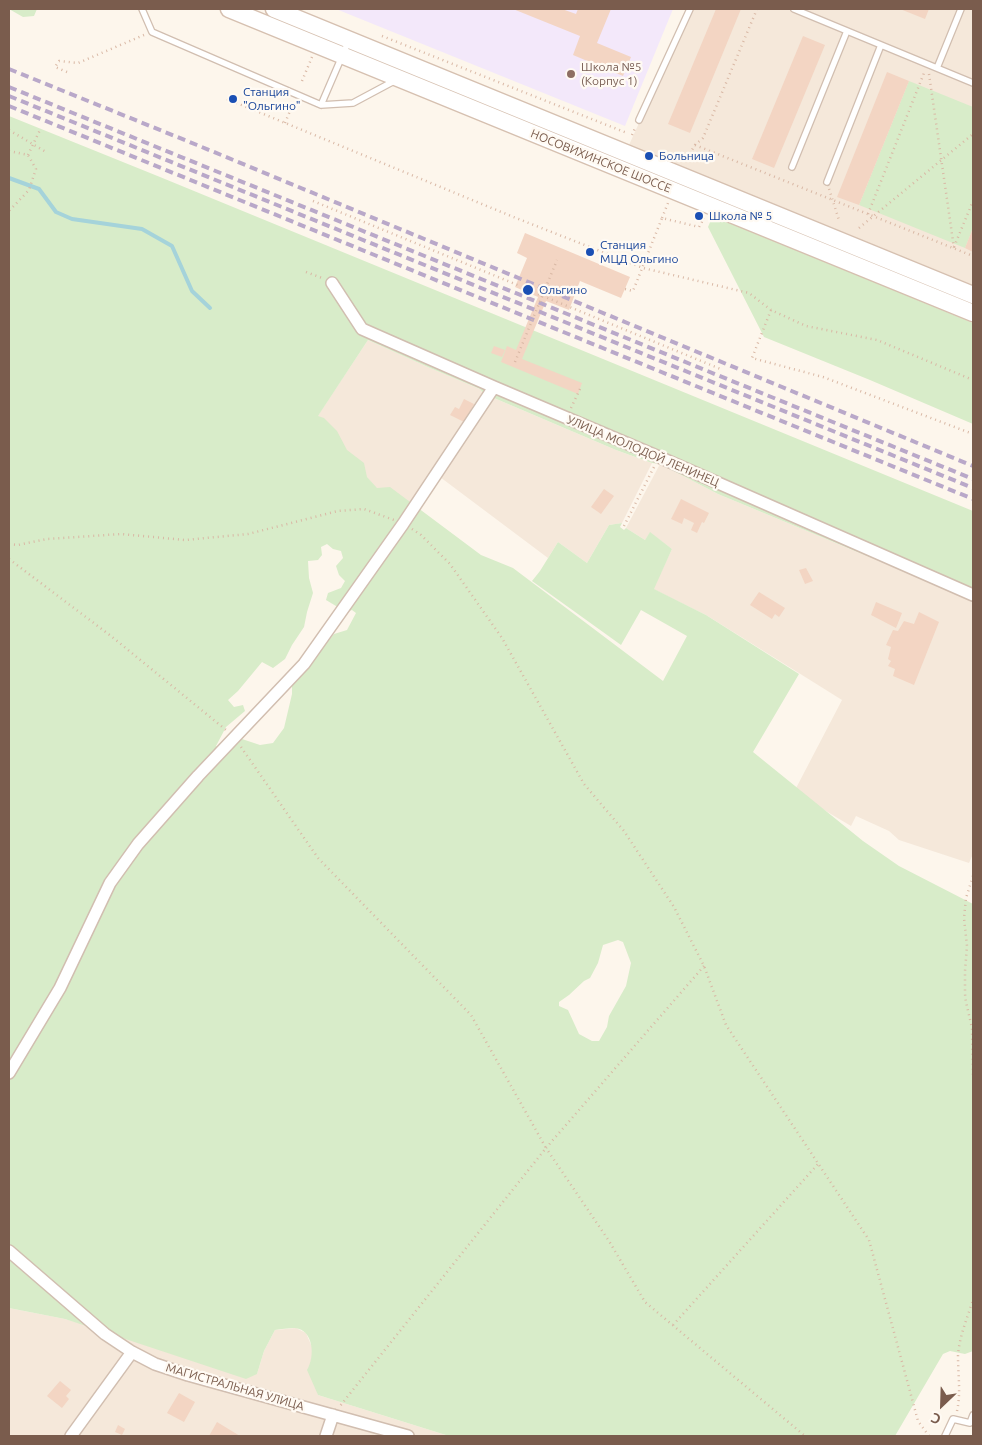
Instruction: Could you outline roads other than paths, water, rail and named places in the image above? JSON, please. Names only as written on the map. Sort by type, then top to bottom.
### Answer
[{"type":"main road","name":"НОСОВИХИНСКОЕ ШОССЕ","points":[[229,9],[973,313]]},
{"type":"main road","name":"НОСОВИХИНСКОЕ ШОССЕ","points":[[274,9],[973,295]]},
{"type":"street","name":"УЛИЦА МОЛОДОЙ ЛЕНИНЕЦ","points":[[332,283],[362,329],[973,595]]},
{"type":"street","points":[[9,1073],[60,988],[110,882],[138,844],[234,737],[304,664],[403,524],[494,387]]},
{"type":"street","name":"МАГИСТРАЛЬНАЯ УЛИЦА","points":[[9,1251],[105,1334],[132,1352],[155,1364],[188,1375],[408,1436]]},
{"type":"street","points":[[71,1436],[132,1352]]},
{"type":"street","points":[[326,1436],[333,1415]]},
{"type":"lane","points":[[142,9],[152,32],[320,105],[352,103],[400,79]]},
{"type":"lane","points":[[639,120],[690,9]]},
{"type":"lane","points":[[794,9],[973,83]]},
{"type":"lane","points":[[937,68],[962,9]]},
{"type":"lane","points":[[792,168],[847,31]]},
{"type":"lane","points":[[320,105],[350,40]]},
{"type":"lane","points":[[827,182],[881,45]]},
{"type":"lane","points":[[945,1436],[954,1419],[970,1423],[973,1415]]},
{"type":"waterway","points":[[9,178],[39,189],[56,212],[72,219],[142,229],[172,246],[192,291],[210,308]]},
{"type":"railway","points":[[9,69],[973,466]]},
{"type":"railway","points":[[9,87],[973,479]]},
{"type":"railway","points":[[9,96],[973,488]]},
{"type":"railway","points":[[9,106],[973,499]]},
{"type":"place","name":"Школа №5 (Корпус 1)","points":[[571,74]]},
{"type":"place","name":"Станция \"Ольгино\"","points":[[233,99]]},
{"type":"place","name":"Больница","points":[[649,156]]},
{"type":"place","name":"Школа № 5","points":[[699,216]]},
{"type":"place","name":"Станция МЦД Ольгино","points":[[590,252]]},
{"type":"place","name":"Ольгино","points":[[528,290]]}]
